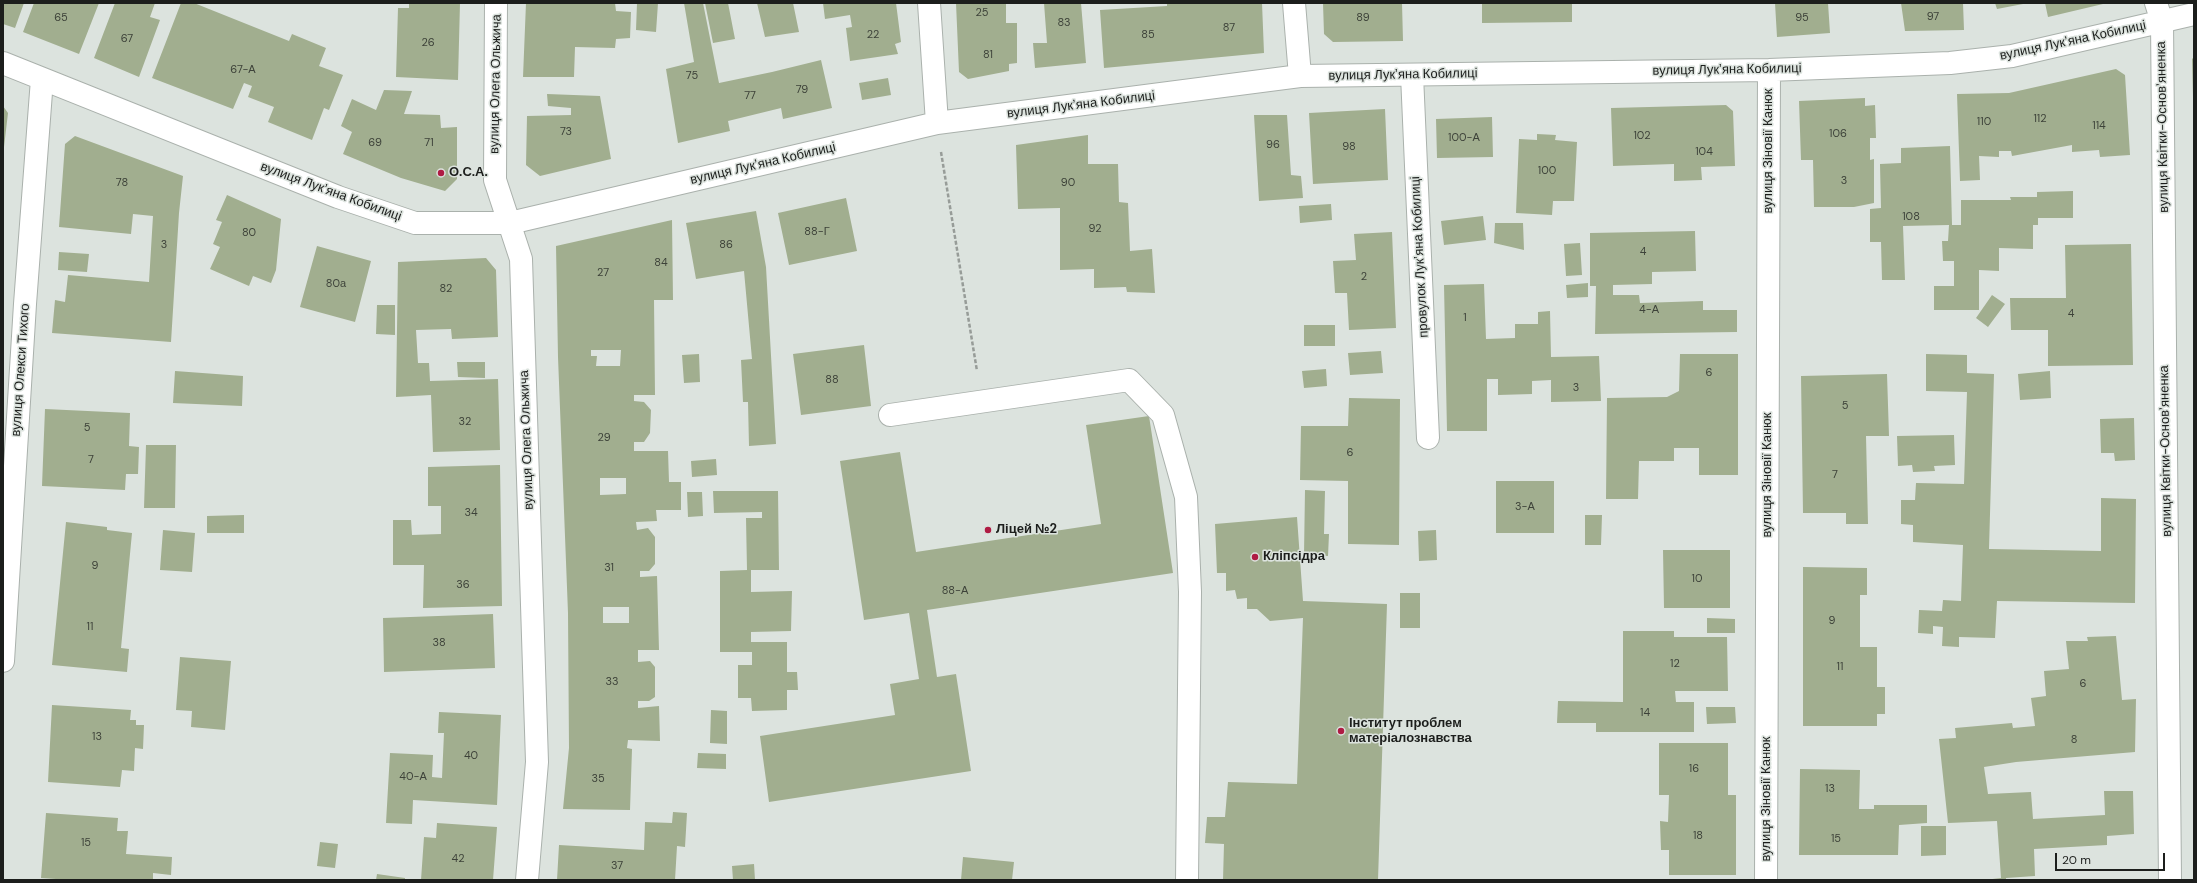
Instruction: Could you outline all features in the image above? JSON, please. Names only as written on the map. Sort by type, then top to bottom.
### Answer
[{"type":"street","name":"вулиця Олега Ольжича","points":[[496,3],[494,180],[510,223],[521,259],[537,754],[528,880]]},
{"type":"street","points":[[929,3],[937,123]]},
{"type":"street","points":[[1294,3],[1300,76]]},
{"type":"street","name":"вулиця Лукʼяна Кобилиці","points":[[3,63],[338,197],[415,223],[510,223],[937,123],[1300,76],[1769,70],[1950,63],[2012,56],[2159,12],[2194,14]]},
{"type":"street","name":"вулиця Квітки-Основʼяненка","points":[[2159,12],[2170,880]]},
{"type":"street","name":"вулиця Зіновії Канюк","points":[[1766,880],[1769,70]]},
{"type":"street","name":"провулок Лукʼяна Кобилиці","points":[[1412,75],[1428,438]]},
{"type":"street","name":"вулиця Олекси Тихого","points":[[3,661],[26,296],[42,79]]},
{"type":"street","points":[[890,415],[1130,380],[1164,415],[1186,497],[1190,592],[1187,880]]},
{"type":"path","points":[[941,147],[982,401]]},
{"type":"building","points":[[3,3],[24,3],[15,28],[3,24]]},
{"type":"building","points":[[34,3],[99,3],[79,54],[23,32]]},
{"type":"building","points":[[115,3],[155,3],[150,17],[160,20],[139,77],[94,58]]},
{"type":"building","points":[[181,3],[194,3],[289,41],[292,34],[326,48],[319,66],[343,75],[329,110],[324,108],[312,140],[268,122],[274,107],[248,97],[252,86],[244,83],[233,109],[152,78]]},
{"type":"building","points":[[409,3],[460,3],[458,80],[396,77],[398,8],[409,8]]},
{"type":"building","points":[[526,3],[615,3],[616,11],[631,12],[630,38],[616,39],[615,48],[575,47],[574,77],[523,77]]},
{"type":"building","points":[[637,3],[658,3],[656,32],[636,30]]},
{"type":"building","points":[[684,3],[703,3],[719,83],[821,60],[832,108],[783,119],[781,108],[728,121],[730,131],[678,143],[666,69],[694,62]]},
{"type":"building","points":[[705,3],[728,3],[735,39],[713,43]]},
{"type":"building","points":[[757,3],[793,3],[799,32],[765,37]]},
{"type":"building","points":[[823,3],[896,3],[901,42],[895,44],[898,54],[850,61],[846,28],[852,27],[850,15],[825,19]]},
{"type":"building","points":[[956,3],[1006,3],[1006,23],[1017,23],[1017,63],[1009,64],[1009,71],[968,79],[959,72]]},
{"type":"building","points":[[1044,3],[1081,3],[1086,63],[1035,68],[1033,43],[1047,43]]},
{"type":"building","points":[[1167,3],[1262,3],[1264,53],[1104,68],[1100,10],[1167,6]]},
{"type":"building","points":[[1323,3],[1402,3],[1403,41],[1333,42],[1324,34]]},
{"type":"building","points":[[1482,3],[1572,3],[1572,22],[1482,23]]},
{"type":"building","points":[[1775,3],[1828,3],[1830,33],[1777,37]]},
{"type":"building","points":[[1901,3],[1963,3],[1964,30],[1905,31]]},
{"type":"building","points":[[1995,3],[2022,3],[2023,4],[1997,9]]},
{"type":"building","points":[[2045,3],[2103,3],[2103,4],[2048,17]]},
{"type":"building","points":[[2194,57],[2194,97],[2193,97],[2192,59]]},
{"type":"building","points":[[2116,69],[2125,75],[2130,155],[2100,157],[2099,150],[2072,152],[2072,145],[2012,156],[2011,151],[1999,151],[1999,157],[1979,156],[1980,180],[1960,181],[1957,94],[2009,93]]},
{"type":"building","points":[[888,78],[891,95],[862,100],[859,83]]},
{"type":"building","points":[[384,90],[412,91],[404,114],[440,115],[441,128],[457,127],[457,179],[445,191],[401,178],[343,154],[352,132],[341,126],[352,99],[376,110]]},
{"type":"building","points":[[547,94],[600,96],[611,159],[540,176],[526,165],[527,116],[571,115],[571,108],[548,106]]},
{"type":"building","points":[[1865,98],[1865,106],[1875,105],[1876,138],[1870,138],[1870,160],[1874,159],[1874,203],[1854,207],[1814,207],[1813,160],[1801,160],[1799,101]]},
{"type":"building","points":[[1726,105],[1733,111],[1735,166],[1701,167],[1702,180],[1674,181],[1674,164],[1613,166],[1611,108]]},
{"type":"building","points":[[3,106],[8,113],[4,147],[3,147]]},
{"type":"building","points":[[1385,109],[1388,180],[1313,184],[1309,113]]},
{"type":"building","points":[[1254,115],[1287,115],[1291,175],[1301,176],[1303,198],[1259,201]]},
{"type":"building","points":[[1492,117],[1493,157],[1437,158],[1436,119]]},
{"type":"building","points":[[1537,134],[1556,135],[1555,140],[1577,142],[1574,201],[1553,201],[1552,215],[1516,213],[1519,139],[1537,140]]},
{"type":"building","points":[[1088,135],[1088,164],[1118,164],[1119,202],[1128,203],[1130,251],[1152,249],[1155,293],[1127,292],[1126,287],[1094,288],[1094,269],[1060,270],[1060,208],[1018,209],[1016,145]]},
{"type":"building","points":[[75,136],[183,176],[179,213],[171,342],[52,333],[55,300],[65,302],[68,275],[149,282],[153,216],[133,214],[131,234],[59,227],[65,144]]},
{"type":"building","points":[[1950,146],[1952,225],[1961,225],[1961,200],[2011,200],[2010,197],[2037,197],[2037,192],[2073,191],[2073,218],[2038,218],[2038,225],[2033,225],[2033,249],[1999,248],[1999,271],[1979,270],[1979,310],[1934,310],[1934,286],[1954,286],[1954,261],[1943,261],[1942,241],[1948,241],[1949,225],[1903,226],[1905,280],[1882,280],[1881,242],[1870,242],[1870,209],[1881,208],[1880,164],[1901,163],[1901,148]]},
{"type":"building","points":[[227,195],[281,219],[276,270],[271,283],[253,276],[249,286],[210,269],[220,247],[213,244],[222,222],[216,220]]},
{"type":"building","points":[[846,198],[857,251],[789,265],[778,213]]},
{"type":"building","points":[[1331,204],[1332,220],[1300,223],[1299,206]]},
{"type":"building","points":[[756,211],[766,267],[776,444],[749,446],[748,402],[743,402],[741,360],[752,359],[744,271],[696,279],[686,223]]},
{"type":"building","points":[[1483,216],[1486,240],[1444,245],[1441,221]]},
{"type":"building","points":[[672,220],[673,300],[654,300],[655,395],[634,395],[634,401],[644,402],[651,410],[650,433],[644,442],[634,442],[634,451],[668,451],[669,482],[681,482],[681,510],[656,510],[657,521],[636,522],[637,530],[648,528],[655,537],[655,564],[649,571],[640,571],[640,577],[657,576],[659,650],[638,650],[638,662],[650,661],[655,667],[655,697],[649,701],[638,701],[638,708],[659,706],[660,741],[628,740],[627,748],[632,749],[630,810],[563,809],[569,748],[568,613],[558,357],[556,246]],"holes":[[[591,350],[621,350],[620,366],[596,366],[597,356],[591,356]],[[600,478],[626,478],[626,494],[600,495]],[[603,607],[629,607],[629,623],[603,623]]]},
{"type":"building","points":[[1495,223],[1523,223],[1524,250],[1494,243]]},
{"type":"building","points":[[1695,231],[1696,271],[1652,272],[1652,284],[1613,285],[1613,295],[1639,295],[1640,303],[1703,301],[1703,310],[1737,310],[1737,332],[1595,334],[1596,286],[1590,286],[1590,233]]},
{"type":"building","points":[[1392,232],[1396,328],[1349,330],[1347,293],[1335,293],[1333,261],[1356,260],[1354,234]]},
{"type":"building","points":[[1580,243],[1582,275],[1566,276],[1564,244]]},
{"type":"building","points":[[2131,244],[2133,365],[2048,366],[2048,330],[2011,330],[2010,298],[2066,298],[2065,245]]},
{"type":"building","points":[[317,246],[371,261],[355,322],[300,307]]},
{"type":"building","points":[[59,252],[89,254],[87,272],[58,270]]},
{"type":"building","points":[[486,258],[496,270],[498,337],[452,339],[451,329],[416,330],[418,363],[429,363],[430,381],[498,379],[500,450],[433,452],[431,395],[396,397],[398,262]]},
{"type":"building","points":[[1588,283],[1588,297],[1567,298],[1566,285]]},
{"type":"building","points":[[1484,284],[1486,339],[1515,338],[1515,324],[1538,324],[1538,312],[1550,311],[1551,357],[1599,356],[1601,401],[1551,402],[1551,380],[1532,381],[1532,394],[1498,395],[1498,379],[1487,379],[1487,431],[1447,431],[1444,285]]},
{"type":"building","points":[[1992,295],[2005,304],[1988,327],[1976,318]]},
{"type":"building","points":[[377,305],[395,305],[395,335],[376,334]]},
{"type":"building","points":[[1304,325],[1335,325],[1335,346],[1304,346]]},
{"type":"building","points":[[864,345],[871,406],[801,415],[793,354]]},
{"type":"building","points":[[1381,351],[1383,373],[1350,375],[1348,353]]},
{"type":"building","points":[[699,354],[700,382],[684,383],[682,355]]},
{"type":"building","points":[[1680,354],[1738,354],[1738,475],[1699,475],[1699,448],[1674,448],[1674,461],[1639,461],[1638,499],[1606,499],[1607,398],[1667,397],[1679,391]]},
{"type":"building","points":[[1926,354],[1967,355],[1967,373],[1994,374],[1989,549],[2101,551],[2101,498],[2136,499],[2135,603],[1997,601],[1995,638],[1959,637],[1959,647],[1942,646],[1943,627],[1933,626],[1933,634],[1918,633],[1919,610],[1942,611],[1943,600],[1961,601],[1963,545],[1913,542],[1913,525],[1901,524],[1901,500],[1915,500],[1916,483],[1964,484],[1967,392],[1926,391]]},
{"type":"building","points":[[457,362],[485,362],[485,378],[458,377]]},
{"type":"building","points":[[1326,369],[1327,386],[1304,388],[1302,371]]},
{"type":"building","points":[[175,371],[243,376],[242,406],[173,403]]},
{"type":"building","points":[[2050,371],[2051,398],[2020,400],[2018,374]]},
{"type":"building","points":[[1887,374],[1889,436],[1866,436],[1868,524],[1846,524],[1846,513],[1803,513],[1801,376]]},
{"type":"building","points":[[1349,398],[1400,399],[1399,545],[1348,544],[1348,481],[1300,480],[1301,426],[1348,426]]},
{"type":"building","points":[[45,409],[130,413],[129,446],[139,447],[138,474],[126,474],[125,490],[42,486]]},
{"type":"building","points":[[1149,416],[1173,573],[927,610],[937,677],[956,674],[971,771],[769,802],[760,736],[895,715],[890,684],[919,679],[909,613],[864,620],[840,461],[900,452],[916,552],[1101,524],[1086,425]]},
{"type":"building","points":[[2134,418],[2135,460],[2115,461],[2114,453],[2101,453],[2100,419]]},
{"type":"building","points":[[1954,435],[1955,465],[1934,466],[1935,471],[1913,472],[1912,465],[1898,466],[1897,436]]},
{"type":"building","points":[[146,445],[176,445],[175,508],[144,508]]},
{"type":"building","points":[[716,459],[717,475],[692,477],[691,461]]},
{"type":"building","points":[[500,465],[502,606],[423,608],[424,565],[393,565],[393,520],[411,520],[412,535],[441,534],[441,506],[428,506],[428,467]]},
{"type":"building","points":[[1496,481],[1554,481],[1554,533],[1496,533]]},
{"type":"building","points":[[1305,490],[1325,491],[1324,534],[1329,534],[1328,556],[1304,555]]},
{"type":"building","points":[[713,491],[778,491],[779,570],[751,570],[751,592],[792,591],[791,631],[751,632],[751,642],[787,642],[787,672],[797,672],[798,690],[787,690],[787,710],[752,711],[751,698],[738,698],[738,665],[752,665],[752,652],[720,652],[720,571],[747,570],[746,518],[762,518],[762,512],[714,513]]},
{"type":"building","points":[[687,492],[702,492],[703,516],[688,517]]},
{"type":"building","points":[[244,515],[244,533],[207,533],[207,516]]},
{"type":"building","points":[[1585,515],[1602,515],[1601,545],[1585,545]]},
{"type":"building","name":"Інститут проблем матеріалознавства","points":[[1297,517],[1303,601],[1387,604],[1378,880],[1223,880],[1224,844],[1205,843],[1207,817],[1225,817],[1228,782],[1297,784],[1303,618],[1270,621],[1257,609],[1247,609],[1247,598],[1237,599],[1235,590],[1226,591],[1226,573],[1217,573],[1215,524]]},
{"type":"building","points":[[66,522],[107,527],[107,530],[132,533],[121,648],[129,649],[127,672],[52,665]]},
{"type":"building","points":[[163,530],[195,533],[192,572],[160,570]]},
{"type":"building","points":[[1436,530],[1437,560],[1419,561],[1418,531]]},
{"type":"building","points":[[1663,550],[1730,550],[1730,608],[1664,608]]},
{"type":"building","points":[[1803,567],[1867,568],[1867,595],[1860,595],[1860,647],[1877,647],[1877,687],[1885,687],[1885,714],[1877,714],[1877,726],[1803,726]]},
{"type":"building","points":[[1400,593],[1420,593],[1420,628],[1400,628]]},
{"type":"building","points":[[493,614],[495,668],[384,672],[383,618]]},
{"type":"building","points":[[1707,618],[1735,619],[1735,633],[1707,633]]},
{"type":"building","points":[[1623,631],[1674,631],[1674,637],[1727,637],[1728,691],[1675,691],[1676,702],[1694,702],[1694,732],[1596,732],[1596,723],[1557,723],[1558,701],[1623,702]]},
{"type":"building","points":[[2116,636],[2122,700],[2136,699],[2135,752],[2016,762],[1984,767],[1988,794],[2031,792],[2033,819],[2105,815],[2104,791],[2133,791],[2134,834],[2107,836],[2107,845],[2034,849],[2035,876],[2006,878],[2006,880],[1984,880],[2001,878],[1997,821],[1948,823],[1939,739],[1956,738],[1955,728],[2012,723],[2013,728],[2035,726],[2031,698],[2046,696],[2044,671],[2069,669],[2066,641],[2088,641],[2087,637]]},
{"type":"building","points":[[180,657],[231,661],[225,730],[191,727],[192,711],[176,710]]},
{"type":"building","points":[[52,705],[131,710],[130,720],[136,720],[136,725],[144,725],[143,749],[135,748],[134,771],[122,770],[120,787],[48,782]]},
{"type":"building","points":[[1706,707],[1735,707],[1736,723],[1707,724]]},
{"type":"building","points":[[711,710],[727,711],[727,744],[710,743]]},
{"type":"building","points":[[439,712],[501,715],[497,805],[413,800],[412,824],[386,823],[390,753],[433,755],[432,777],[442,778],[444,733],[438,733]]},
{"type":"building","points":[[1659,743],[1728,743],[1728,795],[1736,795],[1736,875],[1669,875],[1669,850],[1661,850],[1660,821],[1668,822],[1669,795],[1659,795]]},
{"type":"building","points":[[698,753],[726,754],[726,769],[697,768]]},
{"type":"building","points":[[1800,769],[1860,770],[1859,809],[1874,809],[1874,805],[1927,805],[1927,823],[1899,825],[1898,855],[1799,855]]},
{"type":"building","points":[[673,812],[687,813],[685,847],[677,846],[675,880],[557,880],[559,845],[644,850],[645,822],[672,823]]},
{"type":"building","points":[[46,813],[118,818],[117,831],[128,831],[126,854],[172,857],[171,875],[153,873],[153,880],[71,880],[41,878]]},
{"type":"building","points":[[437,823],[497,827],[493,880],[421,880],[424,837],[436,838]]},
{"type":"building","points":[[1921,826],[1946,826],[1946,855],[1921,856]]},
{"type":"building","points":[[320,842],[338,844],[335,868],[317,866]]},
{"type":"building","points":[[963,857],[1014,862],[1012,880],[961,880]]},
{"type":"building","points":[[754,864],[755,880],[733,880],[732,866]]},
{"type":"building","points":[[377,874],[405,878],[405,880],[376,880]]},
{"type":"place","name":"О.С.А.","points":[[441,173]]},
{"type":"place","name":"Ліцей №2","points":[[988,530]]},
{"type":"place","name":"Кліпсідра","points":[[1255,557]]},
{"type":"place","name":"Інститут проблем матеріалознавства","points":[[1341,731]]}]
